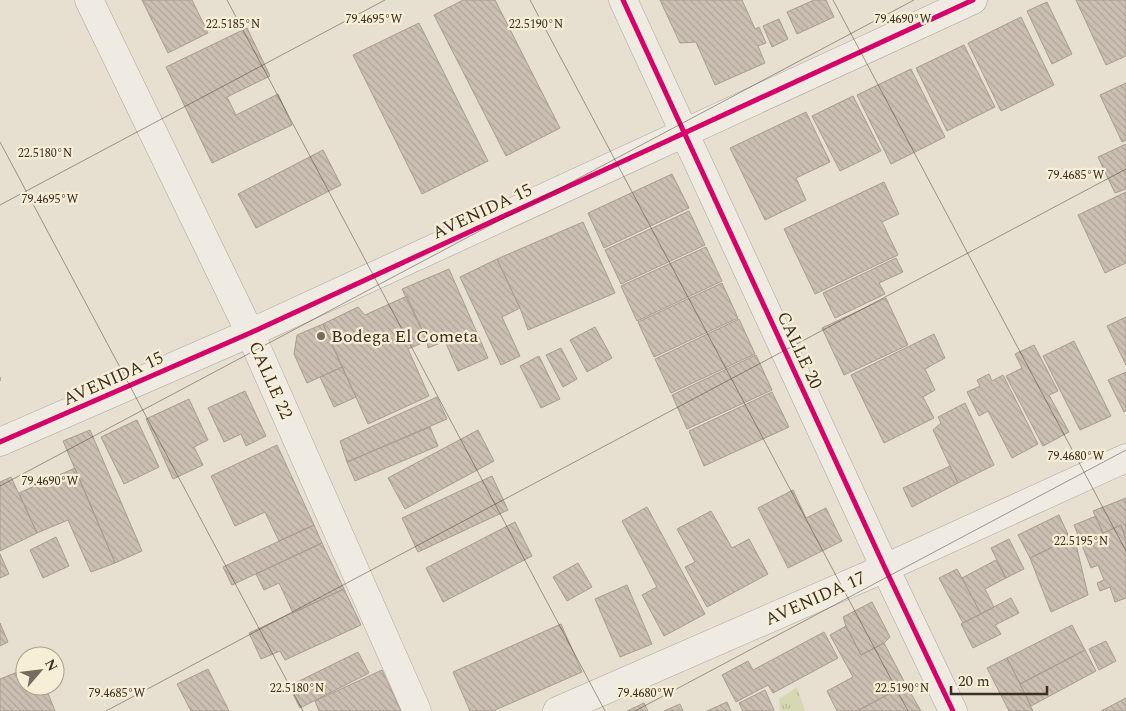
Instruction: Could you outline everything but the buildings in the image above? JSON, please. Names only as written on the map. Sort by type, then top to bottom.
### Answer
[{"type":"street","name":"CALLE 22","points":[[89,0],[250,333],[418,711]]},
{"type":"street","name":"CALLE 20","points":[[623,0],[953,711]]},
{"type":"street","name":"AVENIDA 15","points":[[0,442],[250,333],[973,0]]},
{"type":"street","name":"AVENIDA 17","points":[[557,711],[885,568],[1126,458]]},
{"type":"green space","points":[[797,687],[805,711],[780,711],[779,699]]},
{"type":"cycle path","points":[[623,0],[953,711]]},
{"type":"cycle path","points":[[0,442],[250,333],[973,0]]},
{"type":"place","name":"Bodega El Cometa","points":[[321,336]]}]
